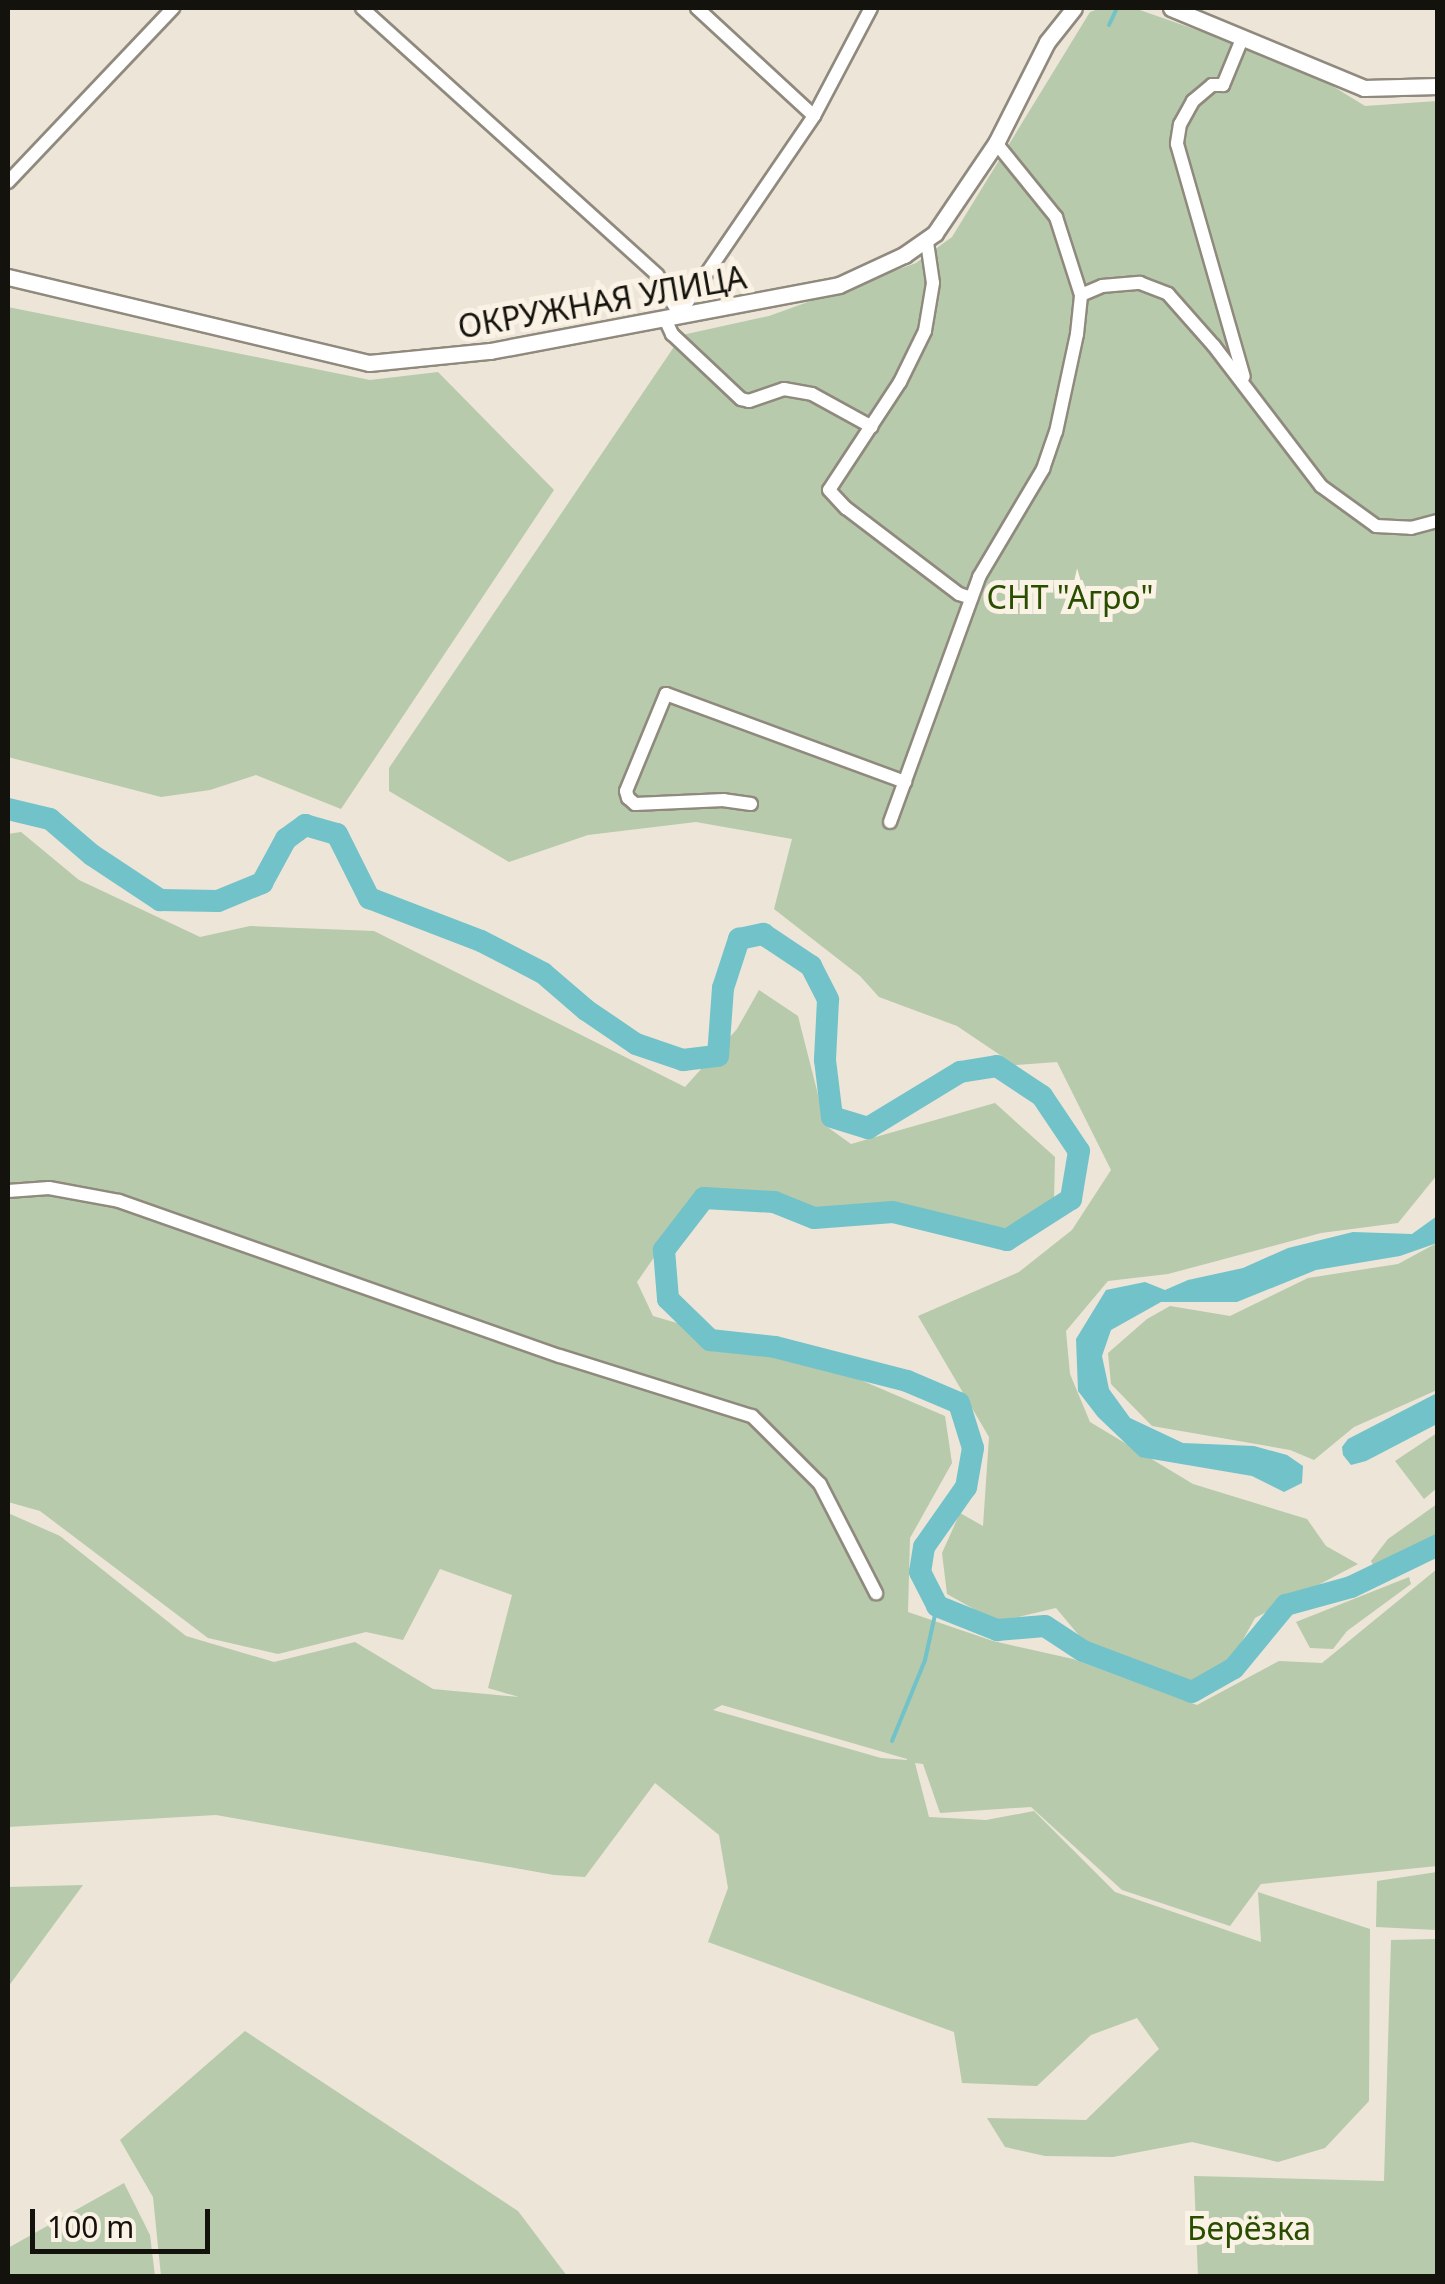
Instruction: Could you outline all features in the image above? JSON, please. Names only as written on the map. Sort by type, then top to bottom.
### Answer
[{"type":"street","points":[[8,182],[173,8]]},
{"type":"street","points":[[362,8],[657,275],[672,317],[672,334],[741,399],[750,401],[784,389],[812,394],[872,427]]},
{"type":"street","points":[[697,8],[814,116]]},
{"type":"street","points":[[672,317],[814,116],[871,8]]},
{"type":"street","name":"ОКРУЖНАЯ УЛИЦА","points":[[8,277],[370,363],[490,351],[839,285],[928,242],[958,206],[996,144],[1047,42],[1074,8]]},
{"type":"street","points":[[1171,8],[1364,88],[1438,86]]},
{"type":"street","points":[[1242,39],[1222,85],[1212,85],[1193,102],[1180,124],[1177,144],[1250,394]]},
{"type":"street","points":[[890,822],[971,598],[994,546],[1043,469],[1056,432],[1081,295],[1056,217],[996,144]]},
{"type":"street","points":[[928,242],[934,283],[925,332],[872,427],[832,479],[828,490],[959,594],[971,598]]},
{"type":"street","points":[[1081,295],[1102,286],[1140,283],[1168,294],[1321,486],[1376,526],[1411,528],[1438,522]]},
{"type":"street","points":[[751,804],[724,800],[635,804],[628,798],[626,791],[666,694],[905,782]]},
{"type":"street","points":[[8,1191],[49,1188],[120,1201],[560,1356],[752,1416],[820,1484],[876,1593]]},
{"type":"green space","name":"СНТ \"Агро\"","points":[[1134,8],[1300,66],[1365,106],[1437,101],[1437,1175],[1398,1223],[1321,1233],[1168,1274],[1108,1281],[1066,1331],[1070,1374],[1090,1422],[1193,1484],[1307,1519],[1326,1546],[1358,1564],[1255,1618],[1230,1663],[1190,1684],[1087,1645],[1056,1608],[997,1622],[947,1594],[942,1553],[960,1513],[983,1526],[989,1437],[918,1316],[1019,1272],[1072,1230],[1111,1170],[1057,1062],[1015,1065],[957,1026],[879,997],[860,976],[774,909],[792,839],[696,822],[588,835],[509,862],[389,791],[389,768],[682,335],[769,316],[916,263],[952,237],[1090,12]]},
{"type":"green space","points":[[8,307],[370,380],[438,372],[554,490],[341,809],[256,775],[210,790],[161,797],[8,757]]},
{"type":"green space","points":[[21,832],[79,880],[200,937],[250,926],[374,931],[685,1087],[737,1029],[759,990],[798,1016],[826,1126],[851,1144],[995,1103],[1055,1157],[1054,1202],[1009,1232],[941,1220],[823,1216],[701,1189],[637,1282],[653,1316],[837,1370],[945,1416],[952,1463],[910,1538],[908,1612],[993,1641],[1073,1659],[1197,1705],[1279,1661],[1322,1663],[1437,1569],[1437,1866],[1261,1884],[1230,1926],[1122,1890],[1031,1807],[940,1813],[923,1764],[915,1763],[929,1817],[986,1820],[1034,1811],[1115,1892],[1261,1942],[1258,1892],[1370,1929],[1369,2101],[1325,2148],[1278,2162],[1192,2142],[1113,2157],[1045,2156],[1005,2147],[987,2118],[1086,2120],[1159,2049],[1137,2018],[1091,2035],[1037,2086],[962,2083],[954,2032],[708,1942],[728,1888],[719,1835],[655,1783],[585,1877],[554,1875],[216,1815],[8,1827],[8,1513],[60,1536],[186,1636],[274,1662],[355,1642],[433,1689],[519,1697],[488,1688],[512,1595],[440,1569],[403,1640],[366,1632],[278,1654],[208,1638],[40,1511],[8,1502],[8,834]],"holes":[[[722,1705],[907,1759],[881,1758],[713,1710]]]},
{"type":"green space","points":[[1437,1243],[1437,1390],[1354,1427],[1314,1460],[1290,1450],[1152,1426],[1111,1384],[1108,1353],[1147,1319],[1170,1306],[1230,1316],[1308,1278],[1398,1264]]},
{"type":"green space","points":[[1437,1433],[1437,1488],[1424,1499],[1395,1461]]},
{"type":"green space","points":[[1437,1504],[1437,1532],[1429,1543],[1374,1567],[1371,1561],[1388,1539]]},
{"type":"green space","points":[[1409,1577],[1411,1584],[1347,1631],[1333,1649],[1310,1648],[1296,1622]]},
{"type":"green space","points":[[1437,1872],[1437,1930],[1376,1927],[1377,1881]]},
{"type":"green space","points":[[83,1885],[8,1987],[8,1887]]},
{"type":"green space","name":"Берёзка","points":[[1437,1939],[1437,2276],[1198,2276],[1194,2176],[1384,2181],[1391,1940]]},
{"type":"green space","points":[[245,2031],[518,2211],[567,2276],[161,2276],[153,2197],[120,2140]]},
{"type":"green space","points":[[124,2183],[150,2235],[155,2276],[8,2276],[8,2248]]},
{"type":"water","points":[[1437,1216],[1437,1243],[1400,1256],[1316,1270],[1237,1302],[1161,1302],[1111,1330],[1102,1356],[1109,1389],[1130,1418],[1183,1443],[1254,1446],[1287,1455],[1303,1466],[1302,1483],[1284,1492],[1252,1476],[1140,1457],[1098,1417],[1078,1391],[1076,1339],[1106,1290],[1145,1282],[1165,1290],[1188,1280],[1243,1268],[1288,1248],[1353,1232],[1412,1234]]},
{"type":"water","points":[[1437,1393],[1437,1424],[1366,1461],[1351,1465],[1343,1455],[1342,1447],[1348,1439]]},
{"type":"waterway","points":[[1109,25],[1117,8]]},
{"type":"waterway","points":[[8,809],[50,819],[92,855],[160,900],[218,901],[262,883],[286,839],[305,825],[337,834],[369,898],[481,941],[543,973],[586,1010],[636,1044],[683,1060],[718,1056],[723,988],[739,939],[763,934],[811,966],[828,1000],[825,1060],[832,1117],[868,1128],[960,1072],[997,1066],[1042,1096],[1079,1151],[1071,1199],[1007,1240],[893,1212],[814,1218],[774,1202],[704,1198],[664,1250],[668,1299],[710,1340],[775,1347],[907,1381],[959,1403],[973,1448],[966,1487],[924,1547],[920,1572],[937,1606],[997,1630],[1045,1626],[1083,1651],[1192,1692],[1234,1668],[1286,1605],[1351,1587],[1438,1545]]},
{"type":"waterway","points":[[892,1741],[925,1660],[937,1606]]}]
